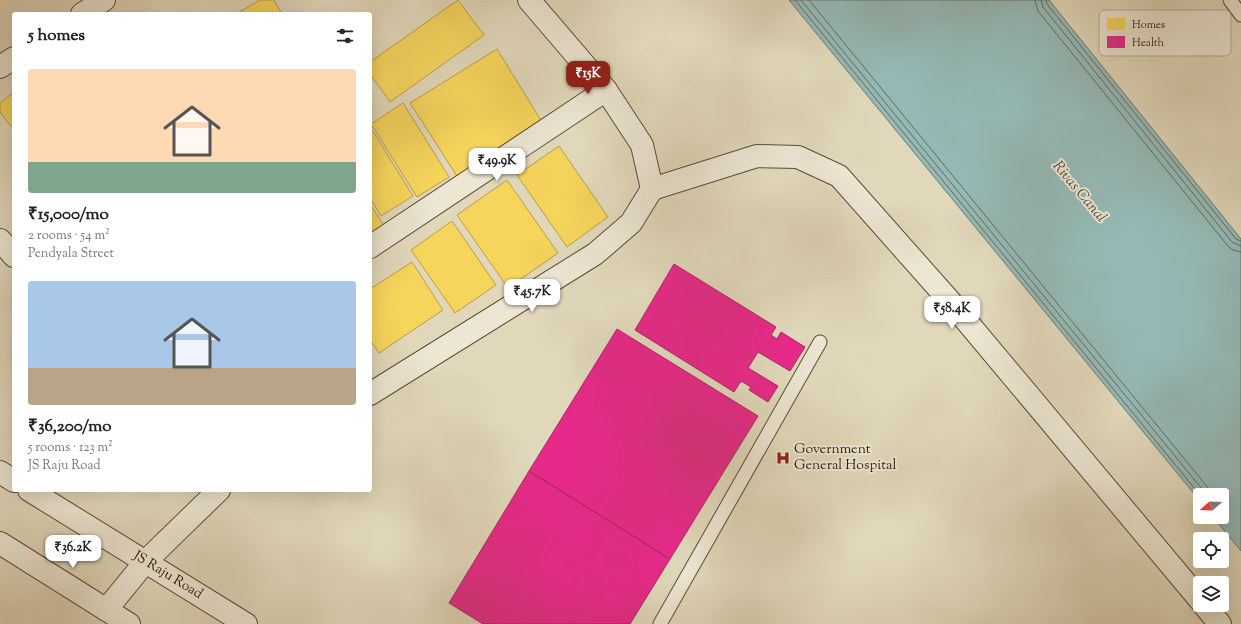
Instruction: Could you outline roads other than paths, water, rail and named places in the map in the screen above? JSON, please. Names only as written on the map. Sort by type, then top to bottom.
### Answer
[{"type":"street","points":[[85,12],[104,0]]},
{"type":"street","points":[[529,0],[606,90],[642,145],[652,189]]},
{"type":"street","points":[[0,67],[12,59]]},
{"type":"street","points":[[372,246],[606,90]]},
{"type":"street","points":[[372,393],[594,254],[631,223],[652,189],[757,156],[798,157],[839,176],[948,299],[1193,592]]},
{"type":"street","points":[[0,240],[12,254]]},
{"type":"street","points":[[0,472],[12,480]]},
{"type":"street","name":"JS Raju Road","points":[[32,492],[246,624]]},
{"type":"street","points":[[106,610],[146,561],[217,492]]},
{"type":"street","points":[[0,543],[129,624]]},
{"type":"street","points":[[1210,612],[1220,624]]},
{"type":"lane","points":[[1230,0],[1241,15]]},
{"type":"lane","points":[[660,624],[820,342]]},
{"type":"water","name":"Rivas Canal","points":[[789,0],[1049,0],[1241,239],[1241,551],[1229,536],[1229,532],[1225,532],[1219,524],[1229,524],[1229,488],[1193,488],[1193,492]]},
{"type":"place","name":"Government General Hospital","points":[[783,458]]}]
